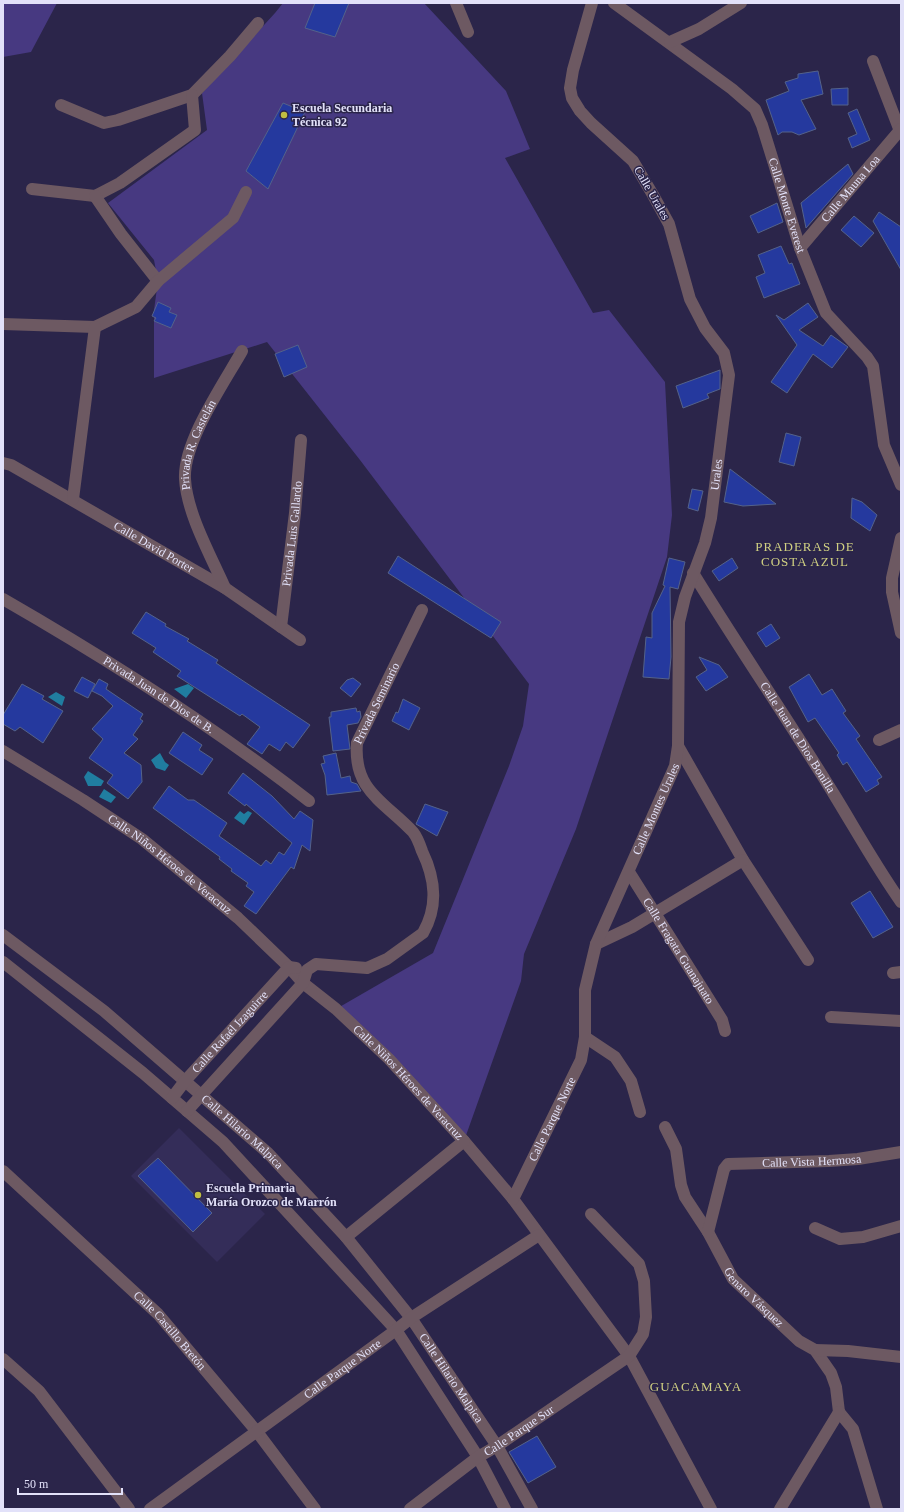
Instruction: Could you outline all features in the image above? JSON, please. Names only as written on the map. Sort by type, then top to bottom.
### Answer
[{"type":"street","points":[[456,3],[468,32]]},
{"type":"street","name":"Calle Urales","points":[[592,3],[573,70],[570,88],[572,98],[580,111],[591,123],[633,161],[653,195],[669,224],[690,299],[705,328],[724,353],[729,375]]},
{"type":"street","name":"Calle Monte Everest","points":[[614,3],[670,42],[732,89],[755,110],[762,125],[800,248],[826,313],[867,357],[873,366],[884,445],[901,485]]},
{"type":"street","points":[[670,42],[699,29],[741,3]]},
{"type":"street","points":[[61,105],[104,123],[118,120],[192,95],[230,56],[258,23]]},
{"type":"street","points":[[873,61],[900,130]]},
{"type":"street","points":[[32,189],[95,196],[120,183],[195,130],[192,95]]},
{"type":"street","name":"Calle Mauna Loa","points":[[800,248],[900,130]]},
{"type":"street","points":[[3,324],[95,327],[136,307],[158,281],[233,218],[246,192]]},
{"type":"street","points":[[95,196],[121,234],[158,281]]},
{"type":"street","points":[[73,499],[95,327]]},
{"type":"street","name":"Privada R. Castelán","points":[[225,588],[191,507],[185,479],[186,466],[201,423],[242,351]]},
{"type":"street","name":"Urales","points":[[693,573],[705,543],[711,518],[729,375]]},
{"type":"street","name":"Privada Luis Gallardo","points":[[281,627],[296,513],[301,440]]},
{"type":"street","name":"Calle David Porter","points":[[3,463],[11,465],[73,499],[225,588],[300,640]]},
{"type":"street","points":[[901,538],[892,578],[892,592],[901,633]]},
{"type":"street","name":"Calle Montes Urales","points":[[585,1037],[585,990],[596,944],[675,766],[678,746],[679,622],[693,573]]},
{"type":"street","name":"Calle Juan de Dios Bonilla","points":[[693,573],[836,797],[876,866],[901,902]]},
{"type":"street","name":"Privada Juan de Dios de B.","points":[[3,599],[62,633],[134,678],[278,777],[308,801]]},
{"type":"street","name":"Privada Seminario","points":[[289,967],[307,970],[316,964],[320,964],[367,968],[387,959],[423,933],[426,927],[434,896],[433,875],[414,833],[374,798],[359,771],[356,757],[357,743],[422,610]]},
{"type":"street","points":[[879,740],[901,730]]},
{"type":"street","points":[[678,746],[743,860],[808,960]]},
{"type":"street","name":"Calle Niños Héroes de Veracruz","points":[[3,751],[83,800],[142,839],[238,918],[289,967],[303,983],[336,1009],[389,1059],[464,1141],[513,1199],[629,1356],[711,1509]]},
{"type":"street","points":[[596,944],[632,927],[743,860]]},
{"type":"street","name":"Calle Fragata Guanajuato","points":[[629,872],[722,1020],[725,1031]]},
{"type":"street","name":"Calle Hilario Malpica","points":[[3,935],[104,1011],[268,1153],[346,1237],[411,1318],[497,1446],[532,1509]]},
{"type":"street","name":"Calle Hilario Malpica","points":[[3,962],[172,1098],[223,1142],[396,1330],[478,1457],[505,1509]]},
{"type":"street","name":"Calle Rafaél Izaguirre","points":[[172,1098],[185,1081],[289,967]]},
{"type":"street","points":[[303,983],[307,970]]},
{"type":"street","name":"Calle Rafaél Izaguirre","points":[[187,1111],[303,983]]},
{"type":"street","points":[[831,1017],[901,1021]]},
{"type":"street","points":[[585,1037],[615,1057],[631,1082],[640,1112]]},
{"type":"street","name":"Calle Parque Norte","points":[[513,1199],[581,1060],[585,1037]]},
{"type":"street","name":"Genaro Vásquez","points":[[665,1127],[676,1149],[685,1197],[708,1232],[733,1279],[799,1341],[815,1350]]},
{"type":"street","points":[[346,1237],[464,1141]]},
{"type":"street","name":"Calle Vista Hermosa","points":[[708,1232],[724,1169],[728,1164],[858,1159],[901,1152]]},
{"type":"street","name":"Calle Castillo Bretón","points":[[3,1171],[158,1314],[258,1432],[314,1509]]},
{"type":"street","points":[[591,1214],[639,1264],[644,1281],[646,1317],[644,1334],[629,1356]]},
{"type":"street","points":[[815,1228],[840,1239],[863,1237],[901,1226]]},
{"type":"street","name":"Calle Parque Norte","points":[[150,1509],[258,1432],[411,1318],[539,1235]]},
{"type":"street","points":[[815,1350],[848,1351],[901,1357]]},
{"type":"street","points":[[815,1350],[831,1373],[836,1387],[839,1412],[853,1429],[877,1509]]},
{"type":"street","name":"Calle Parque Sur","points":[[410,1509],[478,1457],[497,1446],[629,1356]]},
{"type":"street","points":[[3,1359],[39,1391],[130,1509]]},
{"type":"street","points":[[780,1509],[839,1412]]},
{"type":"shaded area","points":[[3,3],[57,3],[31,52],[3,57]]},
{"type":"shaded area","points":[[283,3],[424,3],[506,91],[530,149],[505,158],[593,313],[609,310],[665,382],[672,515],[667,557],[576,829],[524,954],[521,981],[464,1141],[336,1009],[433,953],[509,766],[523,726],[529,684],[360,460],[267,342],[154,378],[154,310],[158,281],[154,260],[108,203],[207,130],[202,93]]},
{"type":"shaded area","name":"Escuela Primaria María Orozco de Marrón","points":[[179,1128],[265,1214],[217,1262],[131,1176]]},
{"type":"water","points":[[188,684],[194,688],[186,698],[174,689]]},
{"type":"water","points":[[56,692],[65,697],[62,706],[48,697]]},
{"type":"water","points":[[160,753],[165,762],[169,765],[165,771],[156,768],[151,760]]},
{"type":"water","points":[[88,771],[104,781],[101,786],[88,786],[84,777]]},
{"type":"water","points":[[104,789],[116,797],[111,803],[99,797]]},
{"type":"water","points":[[240,811],[244,814],[248,811],[252,813],[244,825],[234,818]]},
{"type":"building","points":[[315,3],[349,3],[335,37],[305,28]]},
{"type":"building","points":[[818,71],[823,94],[801,100],[816,129],[799,135],[792,132],[782,132],[778,135],[766,100],[789,91],[785,82],[798,78],[798,74]]},
{"type":"building","points":[[848,88],[848,105],[832,105],[831,89]]},
{"type":"building","points":[[283,103],[305,112],[268,189],[246,171]]},
{"type":"building","points":[[857,109],[870,140],[852,148],[848,138],[857,134],[848,113]]},
{"type":"building","points":[[848,164],[853,174],[806,228],[801,203]]},
{"type":"building","points":[[777,203],[783,222],[758,233],[750,216]]},
{"type":"building","points":[[879,212],[901,227],[901,270],[873,221]]},
{"type":"building","points":[[854,216],[874,233],[861,247],[841,230]]},
{"type":"building","points":[[781,246],[789,264],[792,263],[800,284],[764,298],[756,277],[765,273],[758,255]]},
{"type":"building","points":[[158,302],[171,308],[169,312],[177,315],[171,328],[154,321],[156,318],[152,316]]},
{"type":"building","points":[[808,303],[818,317],[799,330],[823,346],[831,335],[848,347],[832,368],[813,354],[787,393],[771,382],[797,345],[776,315],[784,320]]},
{"type":"building","points":[[298,345],[307,367],[284,377],[275,354]]},
{"type":"building","points":[[720,370],[720,389],[707,394],[709,398],[683,408],[676,386]]},
{"type":"building","points":[[786,433],[801,437],[794,466],[779,462]]},
{"type":"building","points":[[730,469],[776,504],[743,506],[724,502]]},
{"type":"building","points":[[692,489],[703,491],[698,511],[688,508]]},
{"type":"building","points":[[852,498],[862,502],[877,515],[870,531],[851,518]]},
{"type":"building","points":[[398,556],[501,622],[491,638],[388,573]]},
{"type":"building","points":[[669,558],[685,562],[678,589],[670,587],[671,657],[669,679],[643,677],[646,637],[652,638],[652,613],[665,586],[663,585]]},
{"type":"building","points":[[732,558],[738,568],[719,581],[712,571]]},
{"type":"building","points":[[146,612],[166,624],[165,626],[189,639],[187,641],[218,660],[216,663],[310,725],[293,748],[286,742],[280,751],[269,744],[262,754],[247,744],[260,727],[242,714],[240,716],[177,676],[181,671],[153,652],[156,648],[132,633]]},
{"type":"building","points":[[771,624],[780,638],[766,647],[757,633]]},
{"type":"building","points":[[699,657],[719,665],[728,677],[706,691],[696,677],[707,670]]},
{"type":"building","points":[[809,674],[822,695],[832,689],[846,711],[843,713],[860,736],[856,739],[882,777],[877,780],[879,784],[866,792],[847,762],[843,765],[837,755],[839,753],[815,718],[808,722],[789,687]]},
{"type":"building","points":[[82,677],[95,684],[88,698],[74,691]]},
{"type":"building","points":[[353,678],[361,684],[351,697],[340,688],[347,680]]},
{"type":"building","points":[[99,679],[108,684],[106,689],[143,714],[140,719],[143,721],[133,735],[138,739],[124,753],[141,765],[142,782],[128,799],[107,783],[113,775],[89,758],[103,739],[92,729],[113,706],[102,696],[92,691]]},
{"type":"building","points":[[22,684],[44,696],[42,699],[63,711],[43,743],[20,727],[15,731],[3,724],[3,715]]},
{"type":"building","points":[[403,699],[420,708],[409,730],[392,721],[396,712],[398,713]]},
{"type":"building","points":[[356,708],[357,712],[360,711],[361,717],[358,723],[347,725],[350,749],[333,751],[329,717],[331,717],[331,712]]},
{"type":"building","points":[[183,732],[202,745],[199,750],[213,759],[202,775],[169,753]]},
{"type":"building","points":[[336,753],[341,778],[350,776],[351,782],[357,784],[361,791],[327,795],[325,775],[321,764],[325,763],[323,756]]},
{"type":"building","points":[[243,773],[272,796],[294,819],[300,811],[313,820],[310,851],[302,845],[294,869],[291,867],[256,914],[244,906],[254,892],[246,886],[248,883],[231,871],[232,869],[219,859],[220,857],[153,808],[169,786],[188,800],[194,800],[227,823],[219,836],[261,866],[266,860],[271,864],[279,852],[284,855],[292,843],[246,804],[245,806],[228,793]]},
{"type":"building","points":[[425,804],[448,812],[437,836],[416,824]]},
{"type":"building","points":[[870,891],[893,927],[873,938],[851,903]]},
{"type":"building","points":[[158,1158],[212,1213],[193,1232],[138,1176]]},
{"type":"building","points":[[537,1436],[556,1467],[528,1483],[509,1452]]},
{"type":"place","name":"Escuela Secundaria Técnica 92","points":[[284,115]]},
{"type":"place","name":"Escuela Primaria María Orozco de Marrón","points":[[198,1195]]},
{"type":"district","name":"PRADERAS DE COSTA AZUL","points":[[805,554]]},
{"type":"district","name":"GUACAMAYA","points":[[696,1386]]}]
